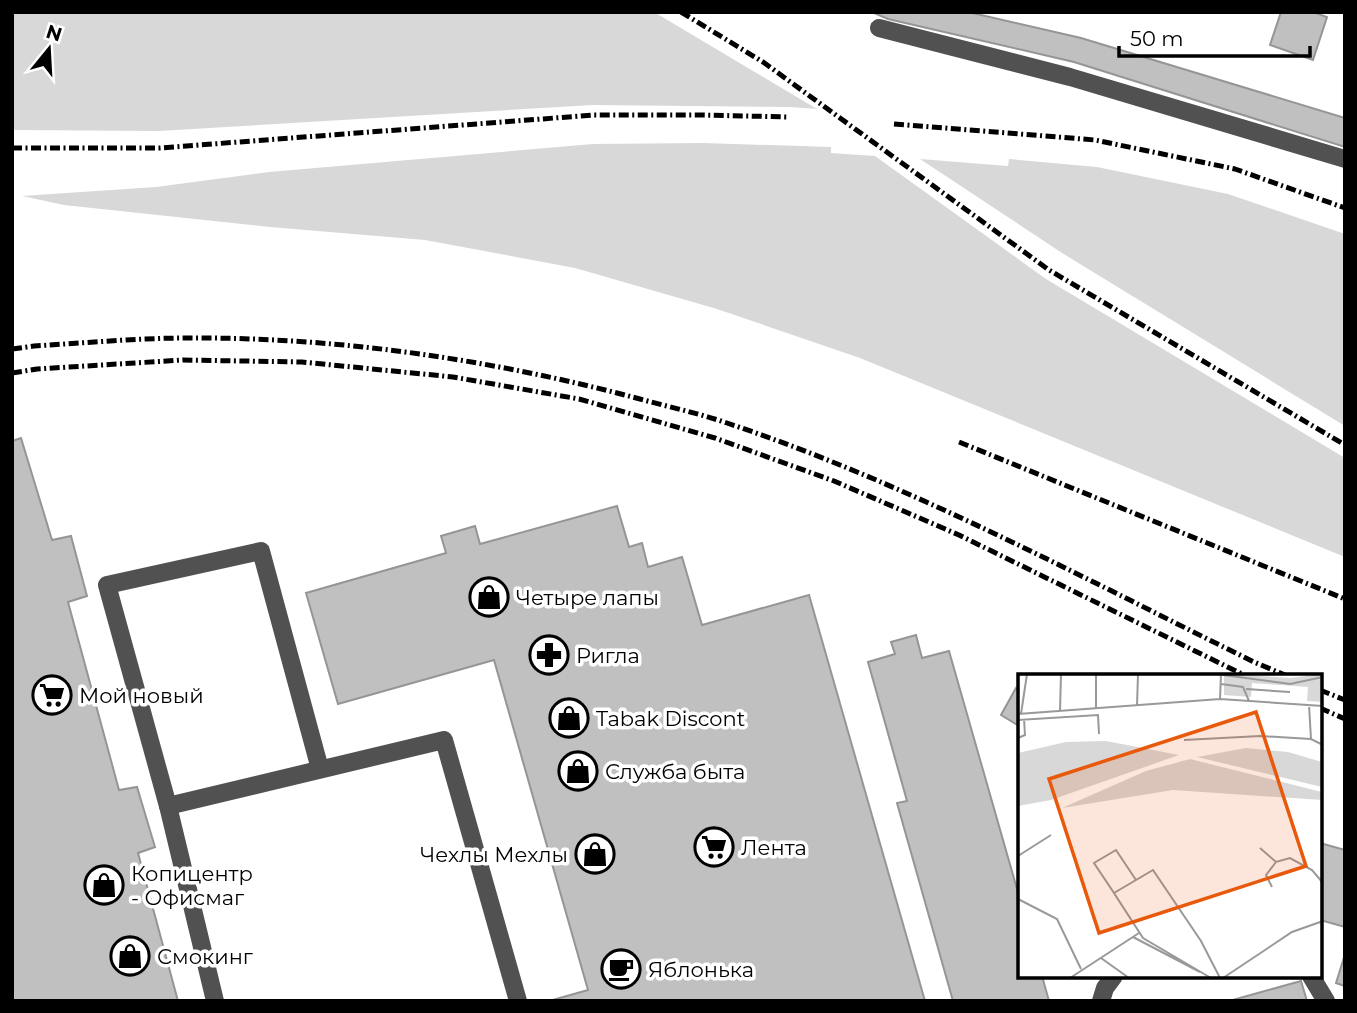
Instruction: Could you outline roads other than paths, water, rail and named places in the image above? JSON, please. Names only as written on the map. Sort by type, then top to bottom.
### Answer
[{"type":"street","points":[[879,28],[1070,77],[1345,159]]},
{"type":"street","points":[[215,1001],[168,806],[107,585],[261,551],[320,769]]},
{"type":"street","points":[[168,806],[444,740],[518,1001]]},
{"type":"street","points":[[1101,1001],[1105,988],[1112,978]]},
{"type":"street","points":[[1312,978],[1326,1001]]},
{"type":"railway","points":[[681,12],[763,62],[1049,270],[1345,445]]},
{"type":"railway","points":[[12,148],[160,148],[594,115],[789,117]]},
{"type":"railway","points":[[894,124],[1095,140],[1235,169],[1345,208]]},
{"type":"railway","points":[[12,349],[169,338],[302,342],[473,362],[640,399],[727,423],[862,474],[929,503],[1283,674]]},
{"type":"railway","points":[[12,373],[183,360],[302,362],[453,377],[579,399],[715,438],[834,481],[959,535],[1242,674]]},
{"type":"railway","points":[[959,442],[1345,599]]},
{"type":"railway","points":[[1322,691],[1345,700]]},
{"type":"railway","points":[[1322,709],[1345,719]]},
{"type":"place","name":"Четыре лапы","points":[[489,597]]},
{"type":"place","name":"Ригла","points":[[549,655]]},
{"type":"place","name":"Мой новый","points":[[52,695]]},
{"type":"place","name":"Tabak Discont","points":[[569,718]]},
{"type":"place","name":"Служба быта","points":[[578,771]]},
{"type":"place","name":"Лента","points":[[714,847]]},
{"type":"place","name":"Чехлы Мехлы","points":[[595,854]]},
{"type":"place","name":"Копицентр - Офисмаг","points":[[104,885]]},
{"type":"place","name":"Смокинг","points":[[130,956]]},
{"type":"place","name":"Яблонька","points":[[621,969]]}]
